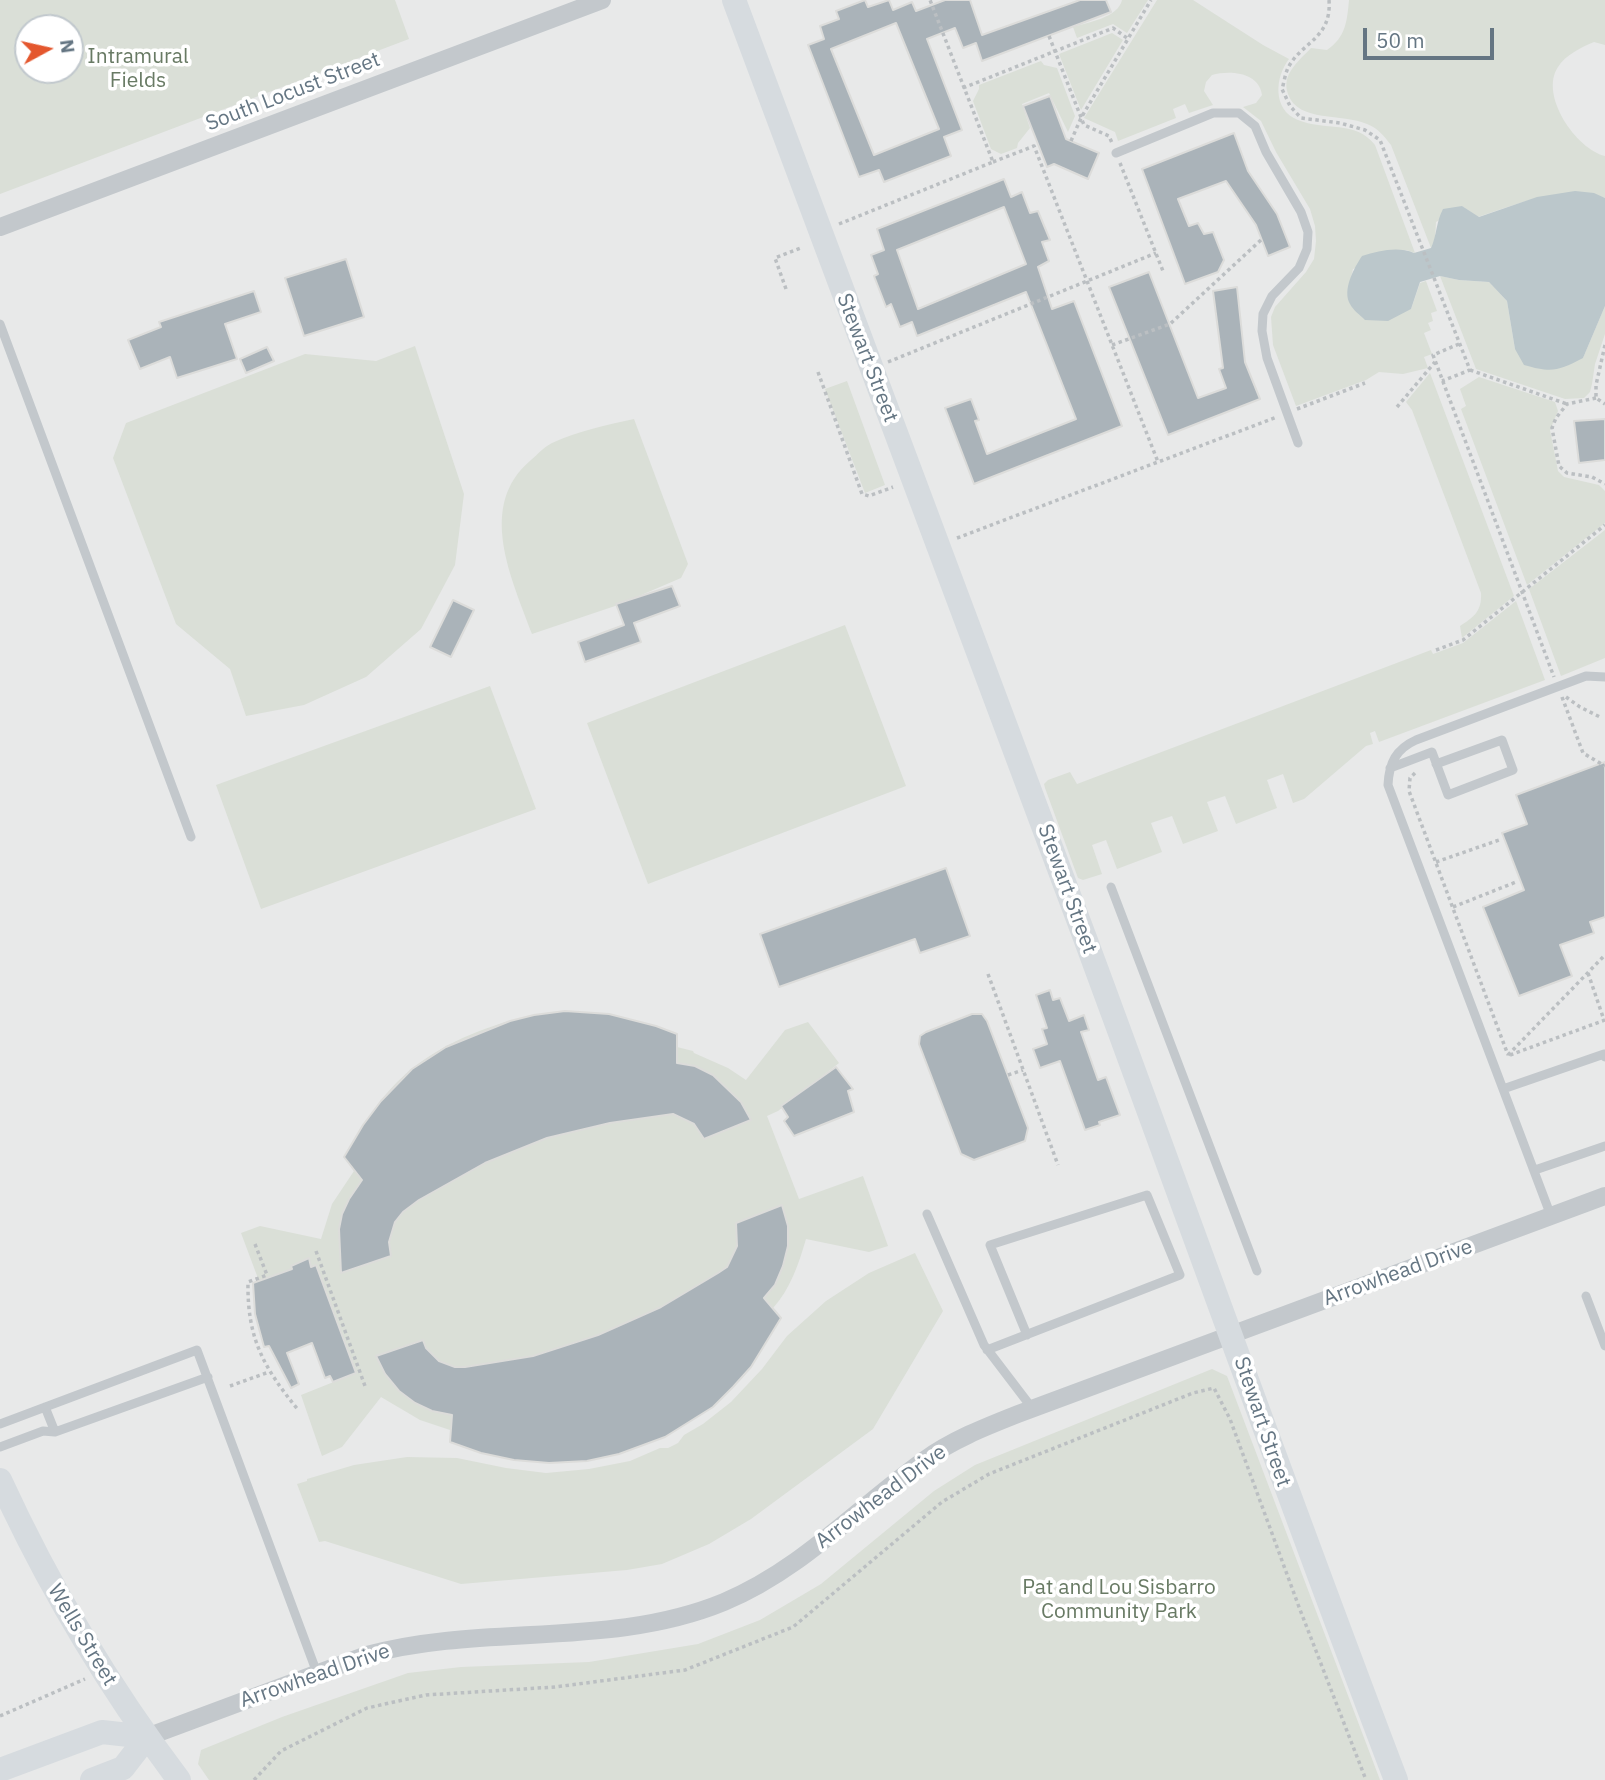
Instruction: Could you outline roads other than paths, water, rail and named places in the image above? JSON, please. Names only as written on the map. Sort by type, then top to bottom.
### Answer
[{"type":"street","name":"South Locust Street","points":[[0,227],[602,0]]},
{"type":"street","name":"Stewart Street","points":[[734,0],[830,232],[1294,1513],[1396,1780]]},
{"type":"street","name":"Arrowhead Drive","points":[[0,1770],[102,1732],[146,1737],[367,1655],[416,1643],[468,1637],[616,1629],[696,1613],[750,1590],[791,1565],[943,1448],[992,1424],[1605,1196]]},
{"type":"street","name":"Wells Street","points":[[0,1480],[49,1580],[102,1671],[146,1737],[179,1780]]},
{"type":"street","points":[[92,1780],[123,1768],[146,1737]]},
{"type":"lane","points":[[1116,153],[1213,113],[1239,113],[1255,126],[1266,152],[1301,212],[1308,232],[1307,249],[1299,268],[1272,296],[1263,314],[1262,331],[1267,358],[1298,443]]},
{"type":"lane","points":[[0,324],[191,837]]},
{"type":"lane","points":[[1551,1216],[1388,785],[1393,759],[1407,744],[1586,676],[1605,677]]},
{"type":"lane","points":[[1390,768],[1432,752],[1436,764],[1448,795],[1513,770],[1502,740],[1436,764]]},
{"type":"lane","points":[[1111,887],[1256,1271]]},
{"type":"lane","points":[[1503,1089],[1604,1054],[1605,1057]]},
{"type":"lane","points":[[1535,1170],[1605,1146]]},
{"type":"lane","points":[[988,1350],[1027,1335],[1180,1275],[1147,1195],[990,1245],[1027,1335]]},
{"type":"lane","points":[[927,1214],[988,1350],[1032,1408]]},
{"type":"lane","points":[[1586,1296],[1605,1346]]},
{"type":"lane","points":[[0,1424],[197,1350],[317,1673]]},
{"type":"lane","points":[[0,1447],[43,1431],[55,1432],[208,1377]]},
{"type":"lane","points":[[45,1407],[55,1432]]},
{"type":"park label","name":"Intramural Fields","points":[[138,69]]},
{"type":"park label","name":"Pat and Lou Sisbarro Community Park","points":[[1119,1600]]}]
